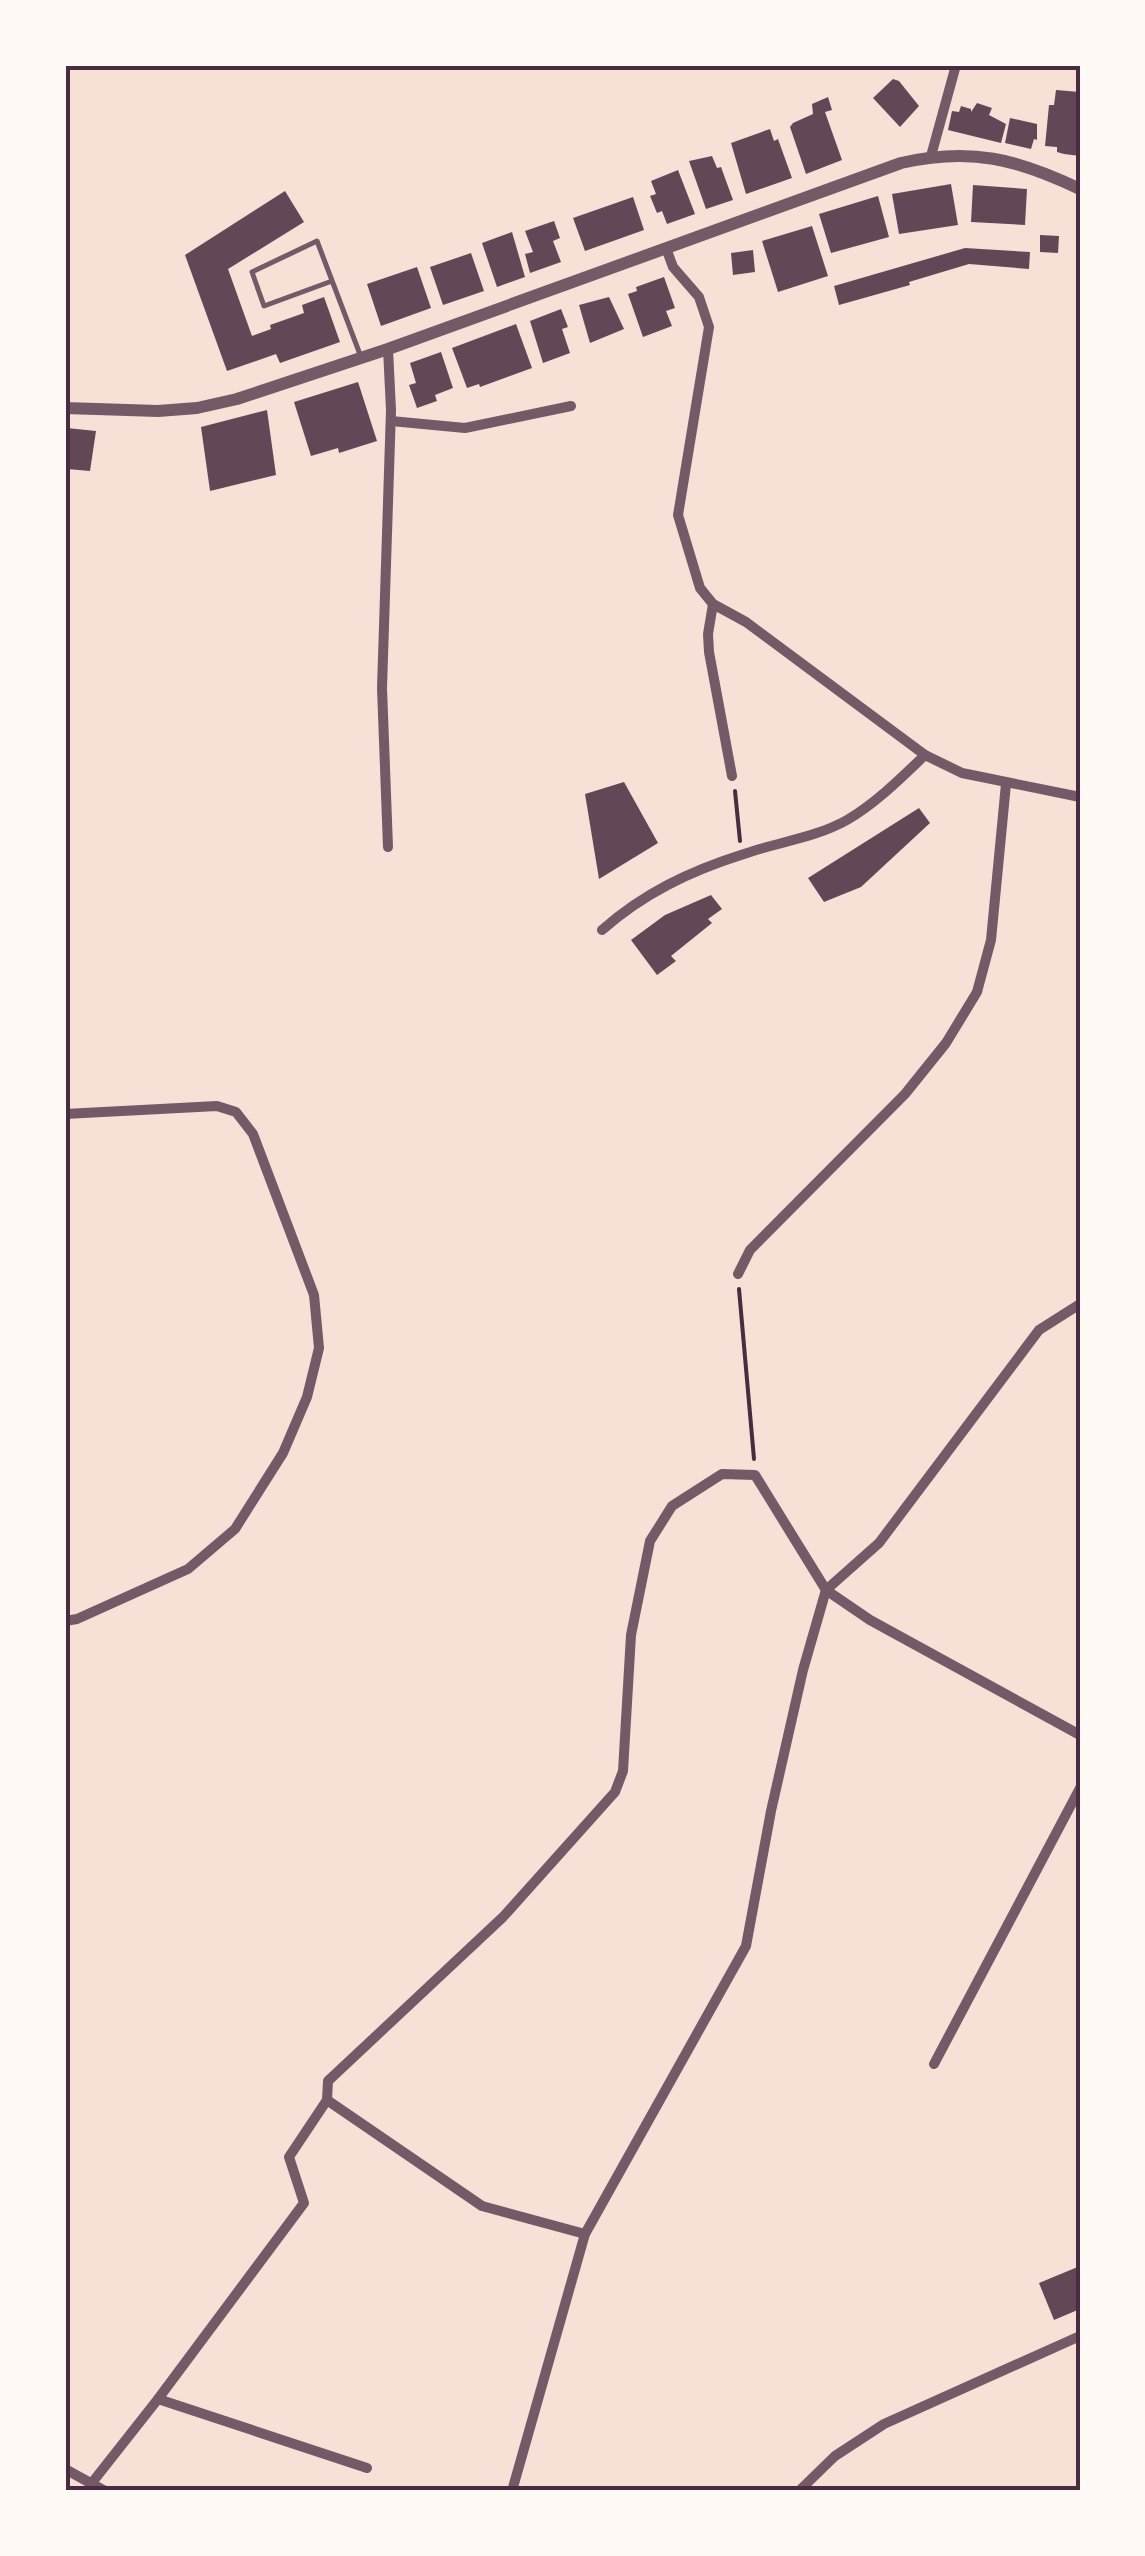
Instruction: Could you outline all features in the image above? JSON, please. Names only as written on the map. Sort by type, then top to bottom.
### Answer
[{"type":"street","points":[[931,156],[956,65]]},
{"type":"street","points":[[65,408],[158,412],[237,399],[388,349],[901,163],[931,156],[959,154],[1013,161],[1080,188]]},
{"type":"street","points":[[666,248],[673,268],[699,298],[708,328],[678,515],[700,588],[713,604],[746,622],[925,755],[962,773],[1080,797]]},
{"type":"street","points":[[388,349],[391,421],[382,688],[388,847]]},
{"type":"street","points":[[391,421],[465,428],[571,406]]},
{"type":"street","points":[[713,604],[709,652],[732,776]]},
{"type":"street","points":[[602,930],[662,885],[848,820],[925,755]]},
{"type":"street","points":[[738,1274],[750,1250],[905,1094],[946,1043],[977,992],[991,940],[1006,784]]},
{"type":"street","points":[[65,1114],[217,1106],[236,1112],[253,1134],[314,1295],[319,1348],[308,1396],[283,1453],[235,1529],[188,1569],[65,1621]]},
{"type":"street","points":[[512,2491],[585,2234],[746,1946],[771,1811],[826,1590],[880,1543],[1040,1330],[1080,1304]]},
{"type":"street","points":[[91,2484],[304,2202],[289,2157],[327,2100],[328,2082],[503,1917],[615,1792],[623,1771],[631,1635],[650,1541],[672,1506],[722,1474],[755,1474],[826,1590],[870,1620],[1080,1735]]},
{"type":"street","points":[[934,2064],[1080,1788]]},
{"type":"street","points":[[327,2100],[482,2206],[585,2234]]},
{"type":"street","points":[[800,2491],[836,2456],[884,2424],[1080,2336]]},
{"type":"street","points":[[158,2399],[367,2468]]},
{"type":"street","points":[[65,2470],[105,2491]]},
{"type":"lane","points":[[332,281],[264,306],[252,272],[315,240],[332,281],[362,358]]},
{"type":"path","points":[[732,776],[744,854]]},
{"type":"path","points":[[738,1274],[755,1474]]},
{"type":"building","points":[[893,79],[919,106],[900,127],[873,98]]},
{"type":"building","points":[[1056,90],[1080,92],[1080,156],[1045,146],[1049,105],[1054,105]]},
{"type":"building","points":[[828,97],[832,110],[825,112],[842,160],[806,174],[790,127],[813,114],[812,104]]},
{"type":"building","points":[[977,103],[992,108],[989,115],[1006,124],[1001,143],[948,130],[952,111],[959,112],[961,106],[971,112]]},
{"type":"building","points":[[1010,118],[1037,124],[1037,140],[1034,139],[1031,149],[1005,143]]},
{"type":"building","points":[[770,129],[774,141],[778,139],[792,178],[746,194],[731,143]]},
{"type":"building","points":[[712,156],[717,168],[721,167],[733,200],[706,209],[689,161]]},
{"type":"building","points":[[678,170],[695,214],[667,224],[650,196],[656,194],[651,181]]},
{"type":"building","points":[[951,184],[958,225],[899,234],[892,194]]},
{"type":"building","points":[[973,185],[1027,189],[1025,225],[971,222]]},
{"type":"building","points":[[285,191],[304,222],[228,269],[252,336],[304,313],[302,305],[324,297],[340,342],[280,363],[276,354],[227,371],[185,255]]},
{"type":"building","points":[[878,196],[889,237],[831,253],[819,214]]},
{"type":"building","points":[[633,197],[644,230],[585,251],[573,218]]},
{"type":"building","points":[[554,221],[560,238],[553,241],[561,262],[530,273],[525,254],[533,252],[525,231]]},
{"type":"building","points":[[812,226],[828,276],[778,292],[762,241]]},
{"type":"building","points":[[512,232],[525,277],[497,287],[482,243]]},
{"type":"building","points":[[1040,235],[1059,236],[1058,253],[1040,252]]},
{"type":"building","points":[[965,248],[1030,252],[1029,269],[969,264],[839,305],[834,286]]},
{"type":"building","points":[[753,250],[755,272],[733,275],[731,253]]},
{"type":"building","points":[[471,253],[484,291],[443,305],[430,267]]},
{"type":"building","points":[[417,267],[431,308],[381,326],[367,284]]},
{"type":"building","points":[[664,277],[675,308],[666,311],[672,326],[643,337],[628,294]]},
{"type":"building","points":[[609,297],[624,329],[590,343],[579,305]]},
{"type":"building","points":[[561,309],[568,327],[562,329],[570,353],[543,363],[530,321]]},
{"type":"building","points":[[516,324],[532,368],[467,388],[452,348]]},
{"type":"building","points":[[441,352],[453,388],[435,395],[437,401],[417,408],[409,385],[416,383],[410,363]]},
{"type":"building","points":[[358,382],[377,441],[339,453],[338,448],[311,456],[294,402]]},
{"type":"building","points":[[267,410],[276,475],[210,491],[201,427]]},
{"type":"building","points":[[67,428],[96,431],[90,471],[67,469]]},
{"type":"building","points":[[624,782],[658,843],[599,879],[585,794]]},
{"type":"building","points":[[919,808],[930,823],[861,887],[824,902],[808,878]]},
{"type":"building","points":[[711,895],[722,909],[708,919],[712,923],[671,956],[676,961],[657,975],[631,940],[665,915]]},
{"type":"building","points":[[1080,2266],[1080,2309],[1054,2320],[1039,2283]]}]
